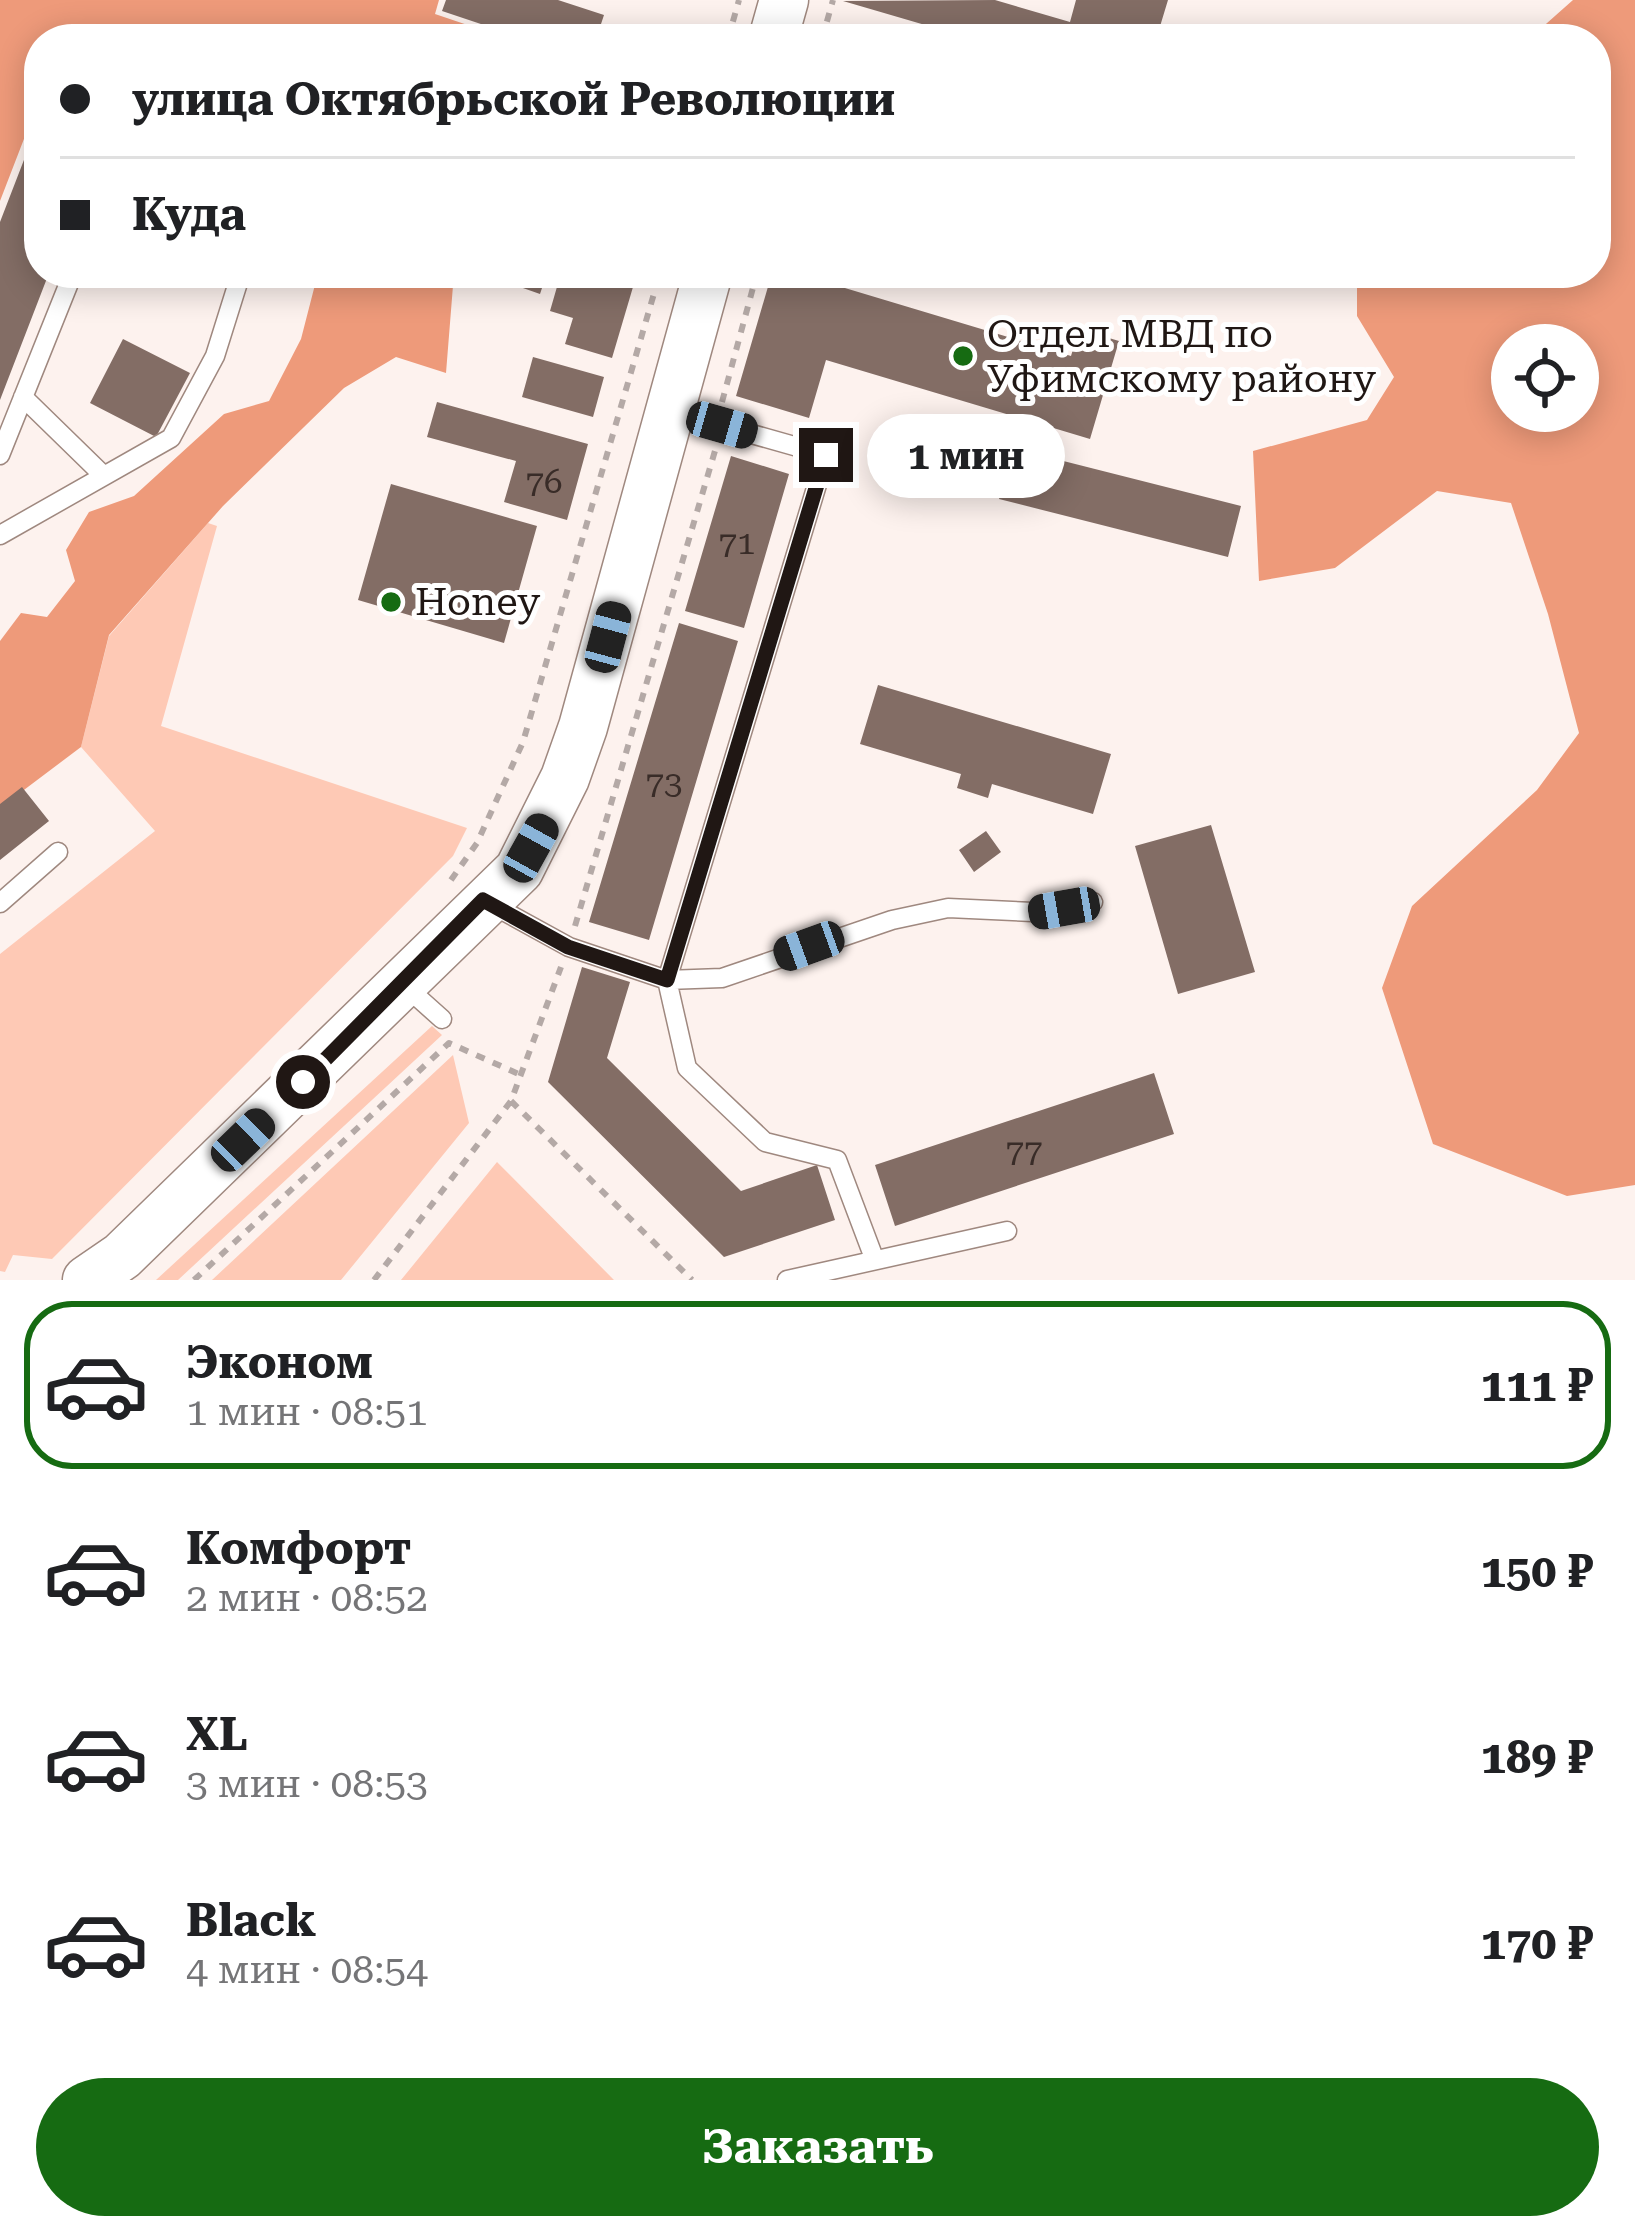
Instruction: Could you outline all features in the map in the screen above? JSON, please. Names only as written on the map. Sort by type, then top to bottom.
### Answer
[{"type":"street","points":[[60,1280],[108,1272],[404,985],[483,900],[519,870],[566,778],[704,288]]},
{"type":"lane","points":[[0,455],[68,288]]},
{"type":"lane","points":[[0,535],[171,438],[215,356],[236,288]]},
{"type":"lane","points":[[23,398],[104,476]]},
{"type":"lane","points":[[670,411],[826,455],[667,980],[687,1068],[765,1142],[837,1160],[874,1258]]},
{"type":"lane","points":[[0,903],[58,852]]},
{"type":"lane","points":[[483,900],[568,947],[667,980],[722,978],[872,926],[948,908],[1034,913],[1094,902]]},
{"type":"lane","points":[[404,985],[442,1019]]},
{"type":"lane","points":[[787,1280],[1007,1231]]},
{"type":"path","points":[[434,896],[477,843],[523,742],[656,288]]},
{"type":"path","points":[[374,1280],[512,1101],[568,947],[722,425],[722,399],[753,288]]},
{"type":"path","points":[[194,1280],[449,1043],[521,1075]]},
{"type":"path","points":[[512,1101],[692,1280]]},
{"type":"shaded area","points":[[0,0],[439,0],[435,14],[465,24],[24,24],[24,139],[0,201]]},
{"type":"shaded area","points":[[1573,0],[1635,0],[1635,1185],[1567,1196],[1433,1144],[1382,988],[1412,906],[1537,790],[1579,733],[1548,614],[1511,503],[1437,491],[1335,568],[1259,581],[1253,451],[1367,420],[1394,377],[1357,316],[1357,288],[1611,288],[1611,24],[1546,24]]},
{"type":"shaded area","points":[[314,288],[453,288],[446,373],[396,357],[344,388],[223,506],[109,635],[81,747],[0,808],[0,641],[21,613],[47,617],[75,581],[66,550],[89,512],[134,496],[224,414],[269,401],[301,339]]},
{"type":"shaded area","points":[[208,523],[217,526],[161,726],[467,828],[453,856],[52,1259],[13,1255],[5,1272],[0,1271],[0,954],[155,831],[81,747],[109,636]]},
{"type":"shaded area","points":[[432,1026],[442,1035],[178,1280],[156,1280]]},
{"type":"shaded area","points":[[453,1055],[469,1123],[341,1280],[212,1280]]},
{"type":"shaded area","points":[[497,1162],[614,1280],[401,1280]]},
{"type":"building","points":[[446,0],[558,0],[604,15],[601,24],[481,24],[442,11]]},
{"type":"building","points":[[995,0],[1070,22],[1076,0],[1168,0],[1161,24],[922,24],[843,1]]},
{"type":"building","points":[[24,160],[24,288],[43,288],[0,400],[0,222]]},
{"type":"building","points":[[557,288],[633,288],[612,358],[565,344],[573,318],[550,311]]},
{"type":"building","points":[[768,288],[845,288],[1071,356],[1079,329],[1119,341],[1090,439],[826,360],[809,418],[736,396]]},
{"type":"building","points":[[123,339],[190,373],[156,437],[90,403]]},
{"type":"building","points":[[533,357],[604,377],[593,417],[522,397]]},
{"type":"building","points":[[437,402],[588,444],[567,520],[504,502],[516,461],[427,437]]},
{"type":"building","points":[[1012,448],[1241,506],[1228,557],[999,499]]},
{"type":"building","points":[[731,456],[789,474],[744,628],[685,611]]},
{"type":"building","points":[[391,484],[537,526],[504,643],[358,600]]},
{"type":"building","points":[[679,623],[738,641],[649,940],[589,922]]},
{"type":"building","points":[[878,685],[1111,754],[1093,814],[992,784],[988,798],[957,788],[961,774],[860,744]]},
{"type":"building","points":[[22,787],[49,821],[0,860],[0,804]]},
{"type":"building","points":[[1211,825],[1255,972],[1178,994],[1135,846]]},
{"type":"building","points":[[986,831],[1001,852],[974,872],[959,850]]},
{"type":"building","points":[[582,967],[630,982],[607,1058],[741,1191],[817,1165],[835,1220],[724,1257],[548,1082]]},
{"type":"building","points":[[1154,1073],[1174,1134],[895,1226],[875,1165]]},
{"type":"place","name":"Отдел МВД по Уфимскому району","points":[[963,356]]},
{"type":"place","name":"Honey","points":[[391,602]]},
{"type":"route","points":[[303,1082],[404,985],[483,900],[568,947],[667,980],[826,455]]}]
